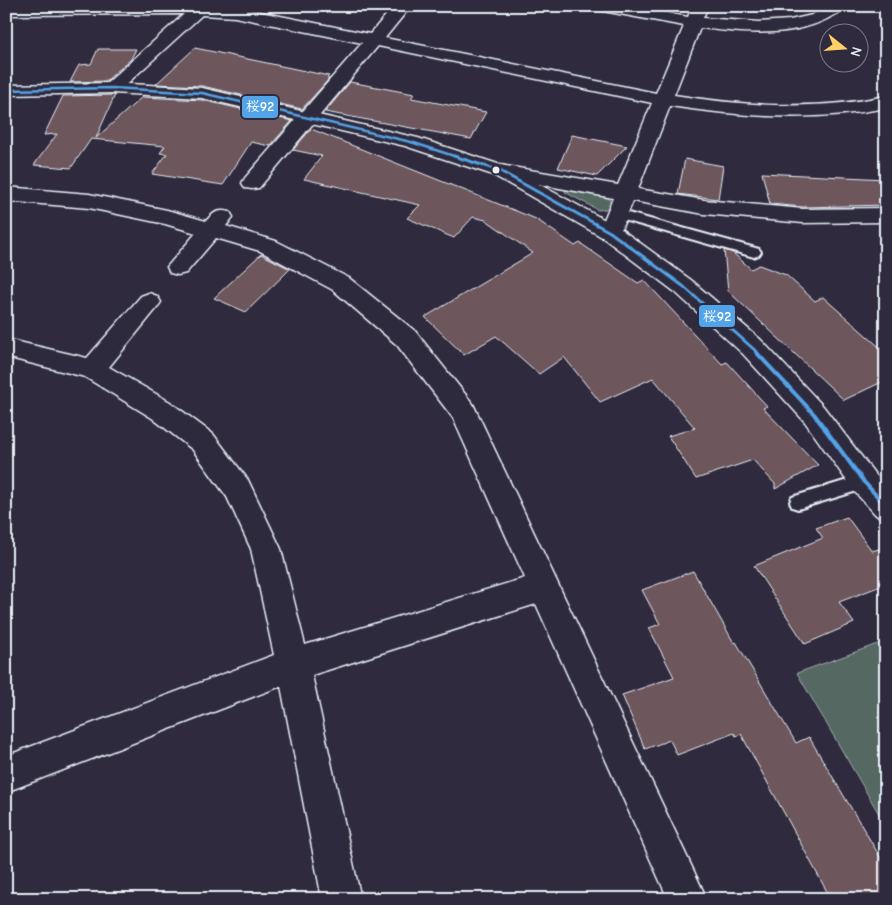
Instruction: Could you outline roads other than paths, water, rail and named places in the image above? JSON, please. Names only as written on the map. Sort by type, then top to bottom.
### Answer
[{"type":"street","points":[[252,183],[403,6]]},
{"type":"street","points":[[603,6],[697,14],[773,27],[803,22],[828,15],[839,6]]},
{"type":"street","points":[[6,10],[170,8],[236,12],[661,99],[716,108],[787,113],[862,108],[886,102]]},
{"type":"street","points":[[112,88],[200,9]]},
{"type":"street","points":[[613,223],[661,99],[697,14]]},
{"type":"street","points":[[6,90],[112,88],[202,93],[411,142],[500,171],[613,223],[752,346],[814,414],[864,482],[886,506]]},
{"type":"street","points":[[500,171],[704,207],[803,216],[886,215]]},
{"type":"street","points":[[6,194],[89,201],[168,216],[217,222],[341,284],[406,338],[464,412],[688,899]]},
{"type":"street","points":[[178,266],[217,222]]},
{"type":"street","points":[[92,369],[149,302]]},
{"type":"street","points":[[6,348],[92,369],[161,410],[203,442],[238,489],[266,550],[293,666],[342,899]]},
{"type":"street","points":[[6,774],[293,666],[544,587]]},
{"type":"lane","points":[[613,223],[754,252]]},
{"type":"lane","points":[[798,502],[864,482]]}]
